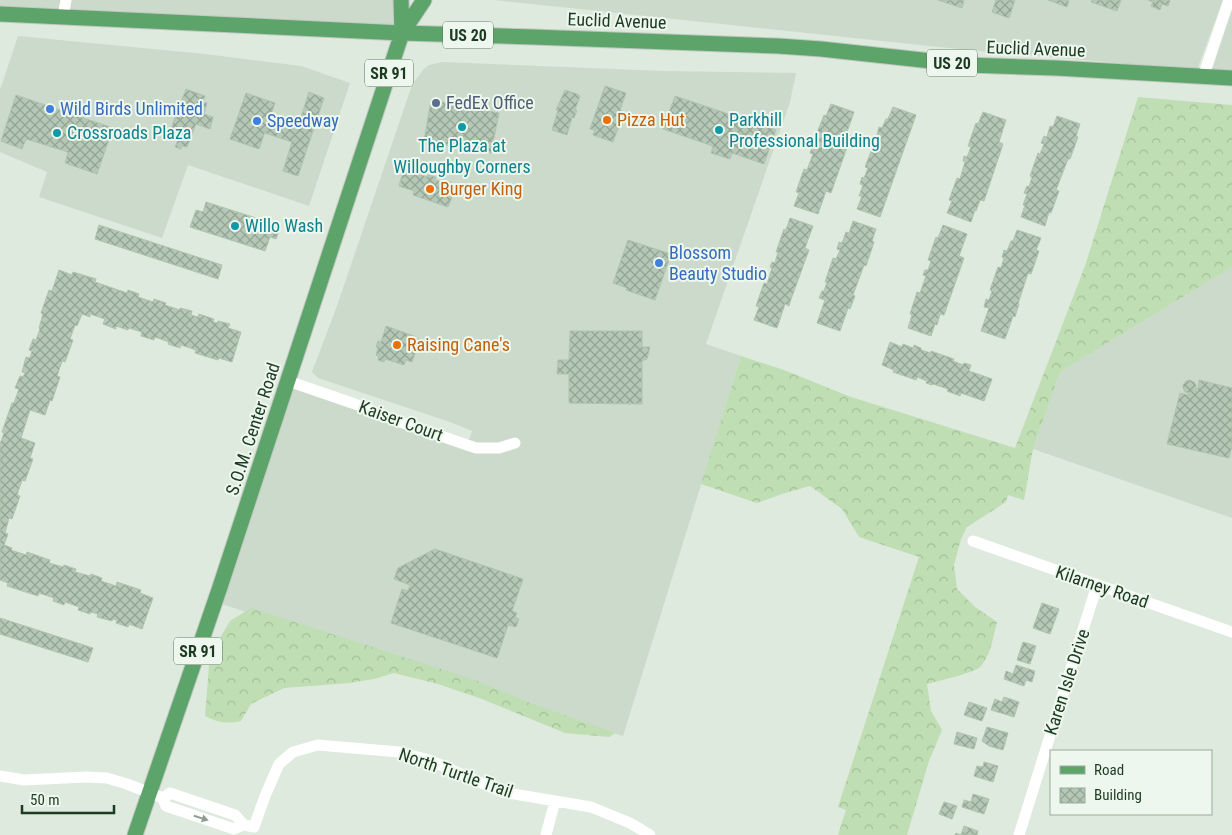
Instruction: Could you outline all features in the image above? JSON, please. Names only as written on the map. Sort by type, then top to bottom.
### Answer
[{"type":"main road","name":"S.O.M. Center Road","points":[[401,0],[402,33]]},
{"type":"main road","name":"S.O.M. Center Road","points":[[135,835],[156,795],[218,594],[402,33],[424,0]]},
{"type":"main road","name":"Euclid Avenue","points":[[0,14],[402,33],[785,47],[821,49],[968,65],[1232,78]]},
{"type":"street","points":[[63,17],[66,0]]},
{"type":"street","points":[[1203,77],[1229,0]]},
{"type":"street","name":"Kaiser Court","points":[[288,381],[476,448],[499,448],[515,443]]},
{"type":"street","name":"Kilarney Road","points":[[973,541],[1232,632]]},
{"type":"street","name":"Karen Isle Drive","points":[[1019,835],[1097,586]]},
{"type":"street","name":"North Turtle Trail","points":[[156,795],[170,793],[235,815],[250,829],[280,764],[293,752],[318,745],[363,748],[399,752],[429,760],[502,792],[591,807],[630,822],[650,835]]},
{"type":"street","points":[[0,776],[24,780],[86,777],[107,778],[156,795]]},
{"type":"street","points":[[546,835],[555,801]]},
{"type":"shaded area","points":[[0,0],[397,0],[397,29],[0,10]]},
{"type":"shaded area","points":[[494,0],[1223,0],[1197,70],[958,49]]},
{"type":"shaded area","points":[[1232,10],[1232,71],[1212,70]]},
{"type":"shaded area","points":[[18,36],[205,54],[301,66],[350,83],[309,206],[188,165],[162,238],[39,197],[47,172],[0,152],[0,90]]},
{"type":"shaded area","points":[[442,62],[663,71],[796,73],[790,102],[706,344],[741,356],[623,736],[222,604],[292,387],[466,448],[472,431],[318,378],[312,372],[337,306],[412,85],[429,65]]},
{"type":"shaded area","points":[[1232,267],[1232,518],[1033,449],[1060,372]]},
{"type":"green space","points":[[1138,97],[1232,105],[1232,267],[1060,372],[1033,449],[1024,500],[1008,495],[1006,502],[967,527],[961,539],[954,565],[957,589],[975,607],[997,622],[989,651],[980,667],[927,684],[931,711],[942,730],[929,761],[907,835],[838,835],[846,810],[838,807],[919,557],[859,537],[842,509],[810,486],[757,503],[701,484],[741,356],[784,370],[851,397],[1015,448],[1085,266]]},
{"type":"green space","points":[[251,608],[475,680],[533,704],[615,733],[609,737],[565,733],[482,699],[438,684],[394,673],[374,679],[349,683],[284,688],[251,704],[241,721],[227,723],[214,720],[205,716],[209,666],[217,643],[230,621]]},
{"type":"building","points":[[938,0],[964,0],[962,8]]},
{"type":"building","points":[[996,0],[1015,0],[1009,18],[992,12]]},
{"type":"building","points":[[1048,0],[1069,0],[1067,7]]},
{"type":"building","points":[[1092,0],[1121,0],[1117,11],[1091,2]]},
{"type":"building","points":[[1148,0],[1170,0],[1168,6],[1162,4],[1160,10],[1151,6],[1153,2]]},
{"type":"building","name":"Pizza Hut","points":[[605,86],[626,93],[620,110],[624,112],[613,142],[593,135],[595,130],[590,129]]},
{"type":"building","points":[[186,89],[205,96],[203,102],[207,103],[204,114],[213,117],[210,129],[196,124],[187,147],[182,146],[181,149],[175,147],[181,133],[171,129]]},
{"type":"building","points":[[565,90],[580,96],[575,110],[577,110],[574,118],[572,117],[567,135],[552,130],[558,110],[556,110]]},
{"type":"building","name":"Speedway","points":[[309,92],[324,98],[298,176],[283,171],[292,142],[265,133],[270,117],[298,126]]},
{"type":"building","points":[[246,93],[275,103],[259,149],[230,139]]},
{"type":"building","name":"Crossroads Plaza","points":[[16,95],[113,128],[97,174],[65,163],[68,152],[26,139],[22,149],[1,141]]},
{"type":"building","name":"Parkhill Professional Building","points":[[675,96],[776,130],[764,164],[732,153],[730,159],[711,153],[713,146],[663,129]]},
{"type":"building","name":"The Plaza at Willoughby Corners","points":[[431,100],[499,113],[491,153],[424,141]]},
{"type":"building","points":[[831,104],[854,112],[846,135],[851,136],[831,193],[826,191],[818,214],[794,206],[799,193],[796,192],[804,169],[807,170],[813,154],[810,153],[812,148],[815,149],[818,138],[815,138],[824,115],[826,116]]},
{"type":"building","points":[[893,107],[916,115],[880,217],[857,209],[862,196],[859,196],[863,185],[860,184],[868,168],[865,167],[874,144],[876,145],[879,136],[877,135],[879,127],[882,128]]},
{"type":"building","points":[[983,112],[1006,120],[999,142],[1003,144],[984,201],[980,200],[971,222],[947,213],[952,201],[949,200],[957,178],[960,179],[965,162],[963,161],[964,156],[967,157],[971,147],[968,146],[976,123],[978,124]]},
{"type":"building","points":[[1057,116],[1080,124],[1076,136],[1078,137],[1056,190],[1059,191],[1045,226],[1021,217],[1027,194],[1024,193],[1027,186],[1029,187],[1032,177],[1030,176],[1038,153],[1040,154],[1044,144],[1041,143],[1044,136],[1047,137],[1050,126],[1053,127]]},
{"type":"building","name":"Burger King","points":[[404,169],[427,177],[428,175],[436,177],[435,180],[446,183],[447,181],[451,182],[449,188],[455,190],[448,207],[413,195],[414,191],[399,186]]},
{"type":"building","name":"Willo Wash","points":[[206,202],[281,226],[276,239],[270,237],[265,251],[190,227],[196,210],[203,212]]},
{"type":"building","points":[[790,218],[813,226],[805,248],[809,250],[789,306],[785,304],[777,328],[754,320],[759,307],[756,306],[764,283],[767,284],[772,268],[770,267],[772,262],[775,263],[778,252],[776,252]]},
{"type":"building","points":[[853,221],[876,229],[866,266],[864,265],[853,295],[855,296],[850,309],[848,308],[840,331],[817,323],[825,300],[819,298],[822,291],[824,291],[833,258],[836,259],[840,250],[837,249],[839,242],[842,243],[846,232],[849,233]]},
{"type":"building","points":[[99,225],[222,265],[218,279],[95,239]]},
{"type":"building","points":[[943,225],[967,234],[959,256],[964,258],[944,315],[940,314],[931,336],[908,328],[917,292],[920,293],[926,276],[923,275],[924,272],[928,270],[931,261],[928,260],[936,237],[938,238]]},
{"type":"building","points":[[1017,230],[1041,238],[1036,250],[1039,251],[1031,274],[1028,273],[1015,317],[1013,316],[1005,339],[981,331],[989,308],[984,307],[986,299],[989,300],[992,291],[990,290],[998,267],[1001,268],[1004,250],[1007,251]]},
{"type":"building","points":[[628,240],[671,254],[655,300],[626,290],[627,288],[613,283]]},
{"type":"building","points":[[59,270],[72,275],[73,272],[96,279],[95,282],[127,293],[128,290],[139,294],[138,297],[153,302],[154,299],[180,310],[180,308],[192,311],[191,315],[198,317],[199,314],[214,319],[213,322],[217,323],[218,321],[230,324],[228,328],[241,332],[232,362],[195,353],[196,350],[181,345],[180,348],[155,337],[154,340],[141,336],[142,332],[129,328],[128,330],[116,326],[116,329],[103,324],[105,319],[90,314],[90,317],[82,314],[77,326],[75,325],[70,339],[73,340],[65,362],[62,361],[57,376],[60,377],[45,415],[30,410],[21,438],[35,443],[30,458],[33,459],[25,481],[22,480],[17,495],[20,496],[12,519],[9,518],[5,533],[8,534],[4,545],[12,548],[11,550],[26,555],[27,552],[50,560],[49,563],[76,569],[75,572],[90,576],[91,574],[102,578],[101,581],[116,586],[117,582],[141,590],[140,593],[153,598],[142,629],[129,624],[128,627],[116,623],[117,620],[113,619],[112,621],[97,617],[98,614],[91,612],[90,614],[78,610],[79,607],[65,602],[64,605],[53,601],[54,598],[39,593],[38,596],[7,586],[8,583],[0,580],[0,444],[4,433],[2,432],[19,389],[15,388],[20,376],[23,377],[25,373],[22,372],[26,357],[30,358],[32,351],[29,350],[33,339],[36,340],[40,329],[43,314],[41,313],[49,290],[52,291]]},
{"type":"building","name":"Raising Cane's","points":[[386,326],[420,340],[412,362],[406,360],[404,365],[385,359],[384,362],[378,360],[379,357],[376,355],[378,348],[376,347],[378,341],[381,342]]},
{"type":"building","points":[[570,331],[642,331],[642,347],[650,347],[647,359],[642,361],[642,404],[569,403],[569,374],[557,374],[558,360],[569,360]]},
{"type":"building","points":[[890,342],[902,347],[903,344],[913,348],[914,345],[921,348],[921,350],[931,353],[931,351],[954,359],[953,361],[963,365],[964,363],[971,365],[969,371],[992,379],[984,401],[961,393],[960,396],[947,391],[948,389],[926,383],[927,381],[917,377],[916,380],[893,372],[894,370],[882,365]]},
{"type":"building","points":[[1190,380],[1196,385],[1196,389],[1198,389],[1199,380],[1232,388],[1232,446],[1229,458],[1167,444],[1180,393],[1188,395],[1189,393],[1185,392],[1183,385],[1186,381]]},
{"type":"building","points":[[435,549],[523,579],[512,611],[517,613],[515,617],[519,619],[516,627],[508,625],[497,658],[391,623],[402,589],[408,591],[410,585],[394,579],[398,568]]},
{"type":"building","points":[[1042,603],[1059,609],[1050,634],[1033,628]]},
{"type":"building","points":[[0,618],[93,648],[88,662],[0,634]]},
{"type":"building","points":[[1023,642],[1036,646],[1030,664],[1017,660]]},
{"type":"building","points":[[1016,665],[1035,671],[1032,682],[1026,680],[1024,686],[1004,679],[1006,671],[1013,674]]},
{"type":"building","points":[[1004,697],[1019,702],[1014,717],[991,710],[995,699],[1002,702]]},
{"type":"building","points":[[969,702],[987,708],[982,721],[964,715]]},
{"type":"building","points":[[987,727],[1008,733],[1003,750],[989,746],[982,741]]},
{"type":"building","points":[[957,732],[977,738],[974,749],[954,744]]},
{"type":"building","points":[[984,762],[998,766],[993,782],[974,776],[977,766],[983,767]]},
{"type":"building","points":[[973,794],[989,799],[984,814],[962,807],[964,800],[971,802]]},
{"type":"building","points":[[944,802],[957,806],[952,819],[939,814]]},
{"type":"building","points":[[964,826],[978,831],[977,835],[961,835]]},
{"type":"place","name":"FedEx Office","points":[[436,103]]},
{"type":"place","name":"Wild Birds Unlimited","points":[[50,109]]},
{"type":"place","name":"Pizza Hut","points":[[607,120]]},
{"type":"place","name":"Speedway","points":[[257,121]]},
{"type":"place","name":"The Plaza at Willoughby Corners","points":[[462,127]]},
{"type":"place","name":"Parkhill Professional Building","points":[[719,130]]},
{"type":"place","name":"Crossroads Plaza","points":[[57,133]]},
{"type":"place","name":"Burger King","points":[[430,189]]},
{"type":"place","name":"Willo Wash","points":[[235,226]]},
{"type":"place","name":"Blossom Beauty Studio","points":[[659,263]]},
{"type":"place","name":"Raising Cane's","points":[[397,345]]}]
